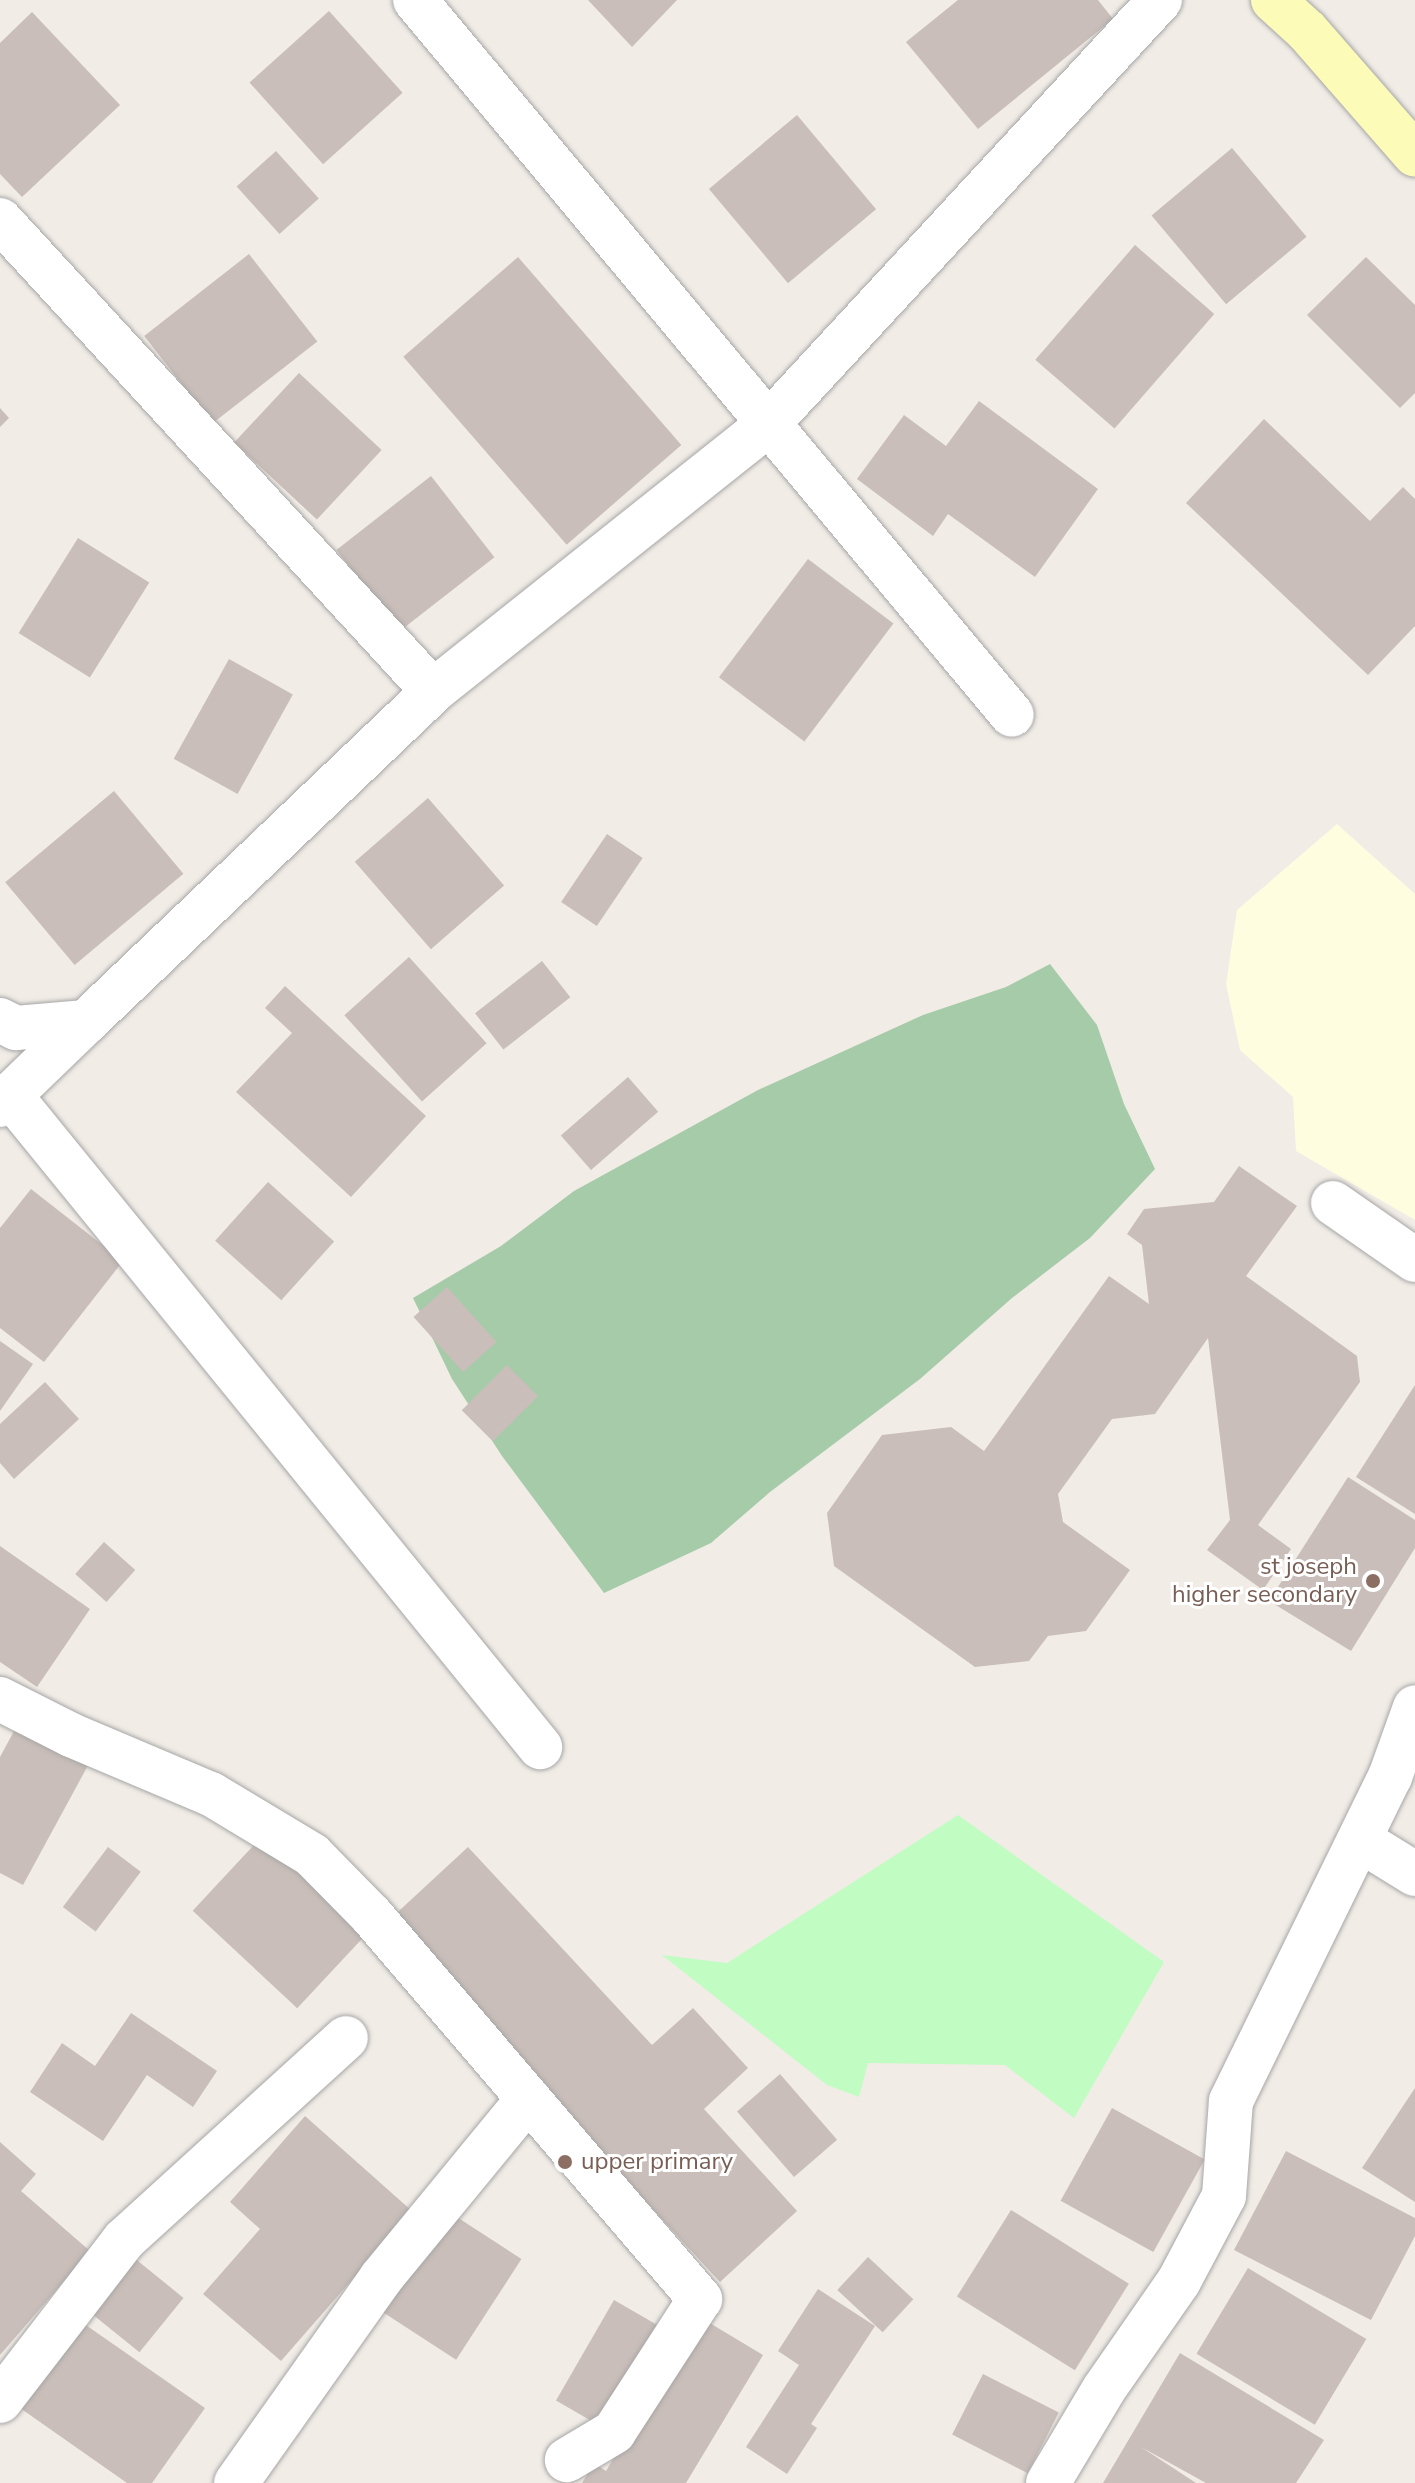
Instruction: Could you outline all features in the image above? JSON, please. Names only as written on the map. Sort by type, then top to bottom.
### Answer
[{"type":"main road","points":[[1273,0],[1307,31],[1415,155]]},
{"type":"street","points":[[415,0],[1012,715]]},
{"type":"street","points":[[540,1747],[4,1100],[433,691],[767,425],[1160,0]]},
{"type":"street","points":[[0,220],[433,691]]},
{"type":"street","points":[[0,1020],[16,1028],[86,1022]]},
{"type":"street","points":[[1333,1203],[1415,1260]]},
{"type":"street","points":[[0,1699],[71,1735],[211,1794],[312,1855],[371,1915],[700,2299],[614,2432],[567,2460]]},
{"type":"street","points":[[1048,2483],[1104,2389],[1179,2281],[1224,2196],[1231,2101],[1390,1777],[1415,1707]]},
{"type":"street","points":[[1360,1840],[1415,1874]]},
{"type":"street","points":[[0,2401],[124,2240],[346,2038]]},
{"type":"street","points":[[236,2483],[381,2278],[528,2099]]},
{"type":"shaded area","points":[[1337,824],[1415,894],[1415,1220],[1296,1151],[1293,1097],[1240,1050],[1226,984],[1237,910]]},
{"type":"green space","points":[[1050,964],[1097,1025],[1124,1104],[1155,1169],[1090,1238],[1012,1298],[920,1379],[770,1492],[711,1543],[604,1593],[502,1456],[452,1379],[413,1298],[501,1246],[574,1191],[758,1090],[923,1015],[1006,987]]},
{"type":"green space","points":[[958,1815],[1164,1962],[1074,2118],[1005,2065],[868,2063],[859,2097],[827,2085],[662,1955],[727,1963]]},
{"type":"building","points":[[588,0],[677,0],[632,47]]},
{"type":"building","points":[[958,0],[1098,0],[1113,19],[978,129],[906,42]]},
{"type":"building","points":[[329,11],[403,93],[323,164],[249,83]]},
{"type":"building","points":[[32,12],[120,105],[22,197],[0,174],[0,43]]},
{"type":"building","points":[[797,115],[876,209],[788,283],[709,189]]},
{"type":"building","points":[[1232,148],[1307,237],[1226,304],[1152,215]]},
{"type":"building","points":[[276,151],[319,199],[279,234],[237,186]]},
{"type":"building","points":[[1135,245],[1214,314],[1115,429],[1035,360]]},
{"type":"building","points":[[249,254],[317,341],[213,423],[144,336]]},
{"type":"building","points":[[518,257],[681,445],[567,545],[403,357]]},
{"type":"building","points":[[1366,257],[1415,305],[1415,393],[1400,408],[1307,315]]},
{"type":"building","points":[[299,373],[382,450],[317,520],[234,442]]},
{"type":"building","points":[[979,401],[1098,489],[1035,577],[948,514],[933,536],[857,479],[904,415],[946,446]]},
{"type":"building","points":[[0,408],[9,418],[0,427]]},
{"type":"building","points":[[1264,419],[1370,521],[1403,487],[1415,499],[1415,626],[1368,675],[1186,503]]},
{"type":"building","points":[[431,476],[494,557],[400,631],[336,550]]},
{"type":"building","points":[[78,538],[149,583],[90,677],[19,633]]},
{"type":"building","points":[[808,559],[893,623],[804,742],[719,677]]},
{"type":"building","points":[[229,659],[293,694],[238,794],[174,759]]},
{"type":"building","points":[[114,791],[183,874],[75,965],[5,882]]},
{"type":"building","points":[[428,798],[504,886],[431,949],[355,862]]},
{"type":"building","points":[[607,834],[643,858],[597,926],[561,902]]},
{"type":"building","points":[[409,957],[487,1043],[422,1101],[344,1015]]},
{"type":"building","points":[[542,961],[570,997],[503,1050],[475,1013]]},
{"type":"building","points":[[285,986],[426,1116],[351,1197],[236,1092],[292,1033],[265,1008]]},
{"type":"building","points":[[628,1077],[658,1112],[591,1170],[561,1135]]},
{"type":"building","points":[[1239,1166],[1297,1206],[1246,1276],[1357,1356],[1360,1382],[1258,1525],[1291,1549],[1263,1590],[1207,1550],[1230,1520],[1208,1338],[1155,1414],[1112,1419],[1058,1494],[1063,1522],[1130,1570],[1086,1631],[1048,1636],[1029,1661],[975,1667],[834,1566],[827,1513],[882,1435],[951,1427],[984,1451],[1109,1276],[1149,1304],[1142,1245],[1127,1234],[1144,1209],[1214,1202]]},
{"type":"building","points":[[268,1182],[334,1242],[281,1300],[215,1241]]},
{"type":"building","points":[[31,1189],[123,1261],[44,1362],[0,1328],[0,1228]]},
{"type":"building","points":[[447,1287],[497,1342],[463,1372],[414,1317]]},
{"type":"building","points":[[0,1341],[33,1364],[0,1411]]},
{"type":"building","points":[[507,1365],[538,1396],[493,1441],[462,1410]]},
{"type":"building","points":[[45,1382],[79,1419],[14,1479],[0,1463],[0,1424]]},
{"type":"building","points":[[1415,1385],[1415,1514],[1356,1477]]},
{"type":"building","points":[[1348,1477],[1415,1520],[1415,1548],[1351,1651],[1269,1601]]},
{"type":"building","points":[[104,1542],[135,1570],[106,1602],[75,1574]]},
{"type":"building","points":[[0,1546],[90,1609],[37,1687],[0,1662]]},
{"type":"building","points":[[20,1720],[92,1758],[23,1885],[0,1873],[0,1757]]},
{"type":"building","points":[[267,1831],[372,1929],[297,2008],[193,1911]]},
{"type":"building","points":[[108,1847],[141,1872],[96,1932],[63,1907]]},
{"type":"building","points":[[468,1847],[652,2045],[693,2008],[748,2068],[704,2109],[797,2211],[720,2282],[387,1922]]},
{"type":"building","points":[[131,2013],[217,2071],[193,2107],[147,2075],[103,2141],[30,2092],[62,2043],[95,2066]]},
{"type":"building","points":[[780,2074],[837,2140],[794,2177],[737,2111]]},
{"type":"building","points":[[1415,2088],[1415,2202],[1362,2168]]},
{"type":"building","points":[[1112,2108],[1205,2159],[1153,2252],[1061,2201]]},
{"type":"building","points":[[305,2116],[412,2211],[281,2361],[203,2294],[260,2229],[230,2202]]},
{"type":"building","points":[[0,2142],[36,2174],[21,2191],[90,2251],[0,2355]]},
{"type":"building","points":[[1286,2151],[1415,2218],[1415,2236],[1371,2320],[1234,2250]]},
{"type":"building","points":[[446,2210],[521,2259],[456,2360],[381,2311]]},
{"type":"building","points":[[1011,2210],[1129,2284],[1075,2370],[957,2297]]},
{"type":"building","points":[[133,2257],[184,2298],[139,2352],[89,2311]]},
{"type":"building","points":[[868,2257],[913,2299],[883,2332],[837,2290]]},
{"type":"building","points":[[1248,2268],[1366,2339],[1315,2425],[1196,2354]]},
{"type":"building","points":[[818,2289],[875,2326],[811,2424],[817,2428],[787,2474],[746,2447],[799,2365],[778,2351]]},
{"type":"building","points":[[614,2300],[665,2330],[607,2430],[556,2400]]},
{"type":"building","points":[[698,2316],[763,2355],[686,2483],[582,2483],[594,2463],[606,2471]]},
{"type":"building","points":[[80,2321],[205,2408],[152,2483],[127,2483],[20,2408]]},
{"type":"building","points":[[1180,2353],[1324,2440],[1296,2483],[1206,2483],[1141,2447],[1196,2483],[1103,2483]]},
{"type":"building","points":[[983,2374],[1059,2413],[1028,2473],[952,2435]]},
{"type":"place","name":"st joseph higher secondary","points":[[1373,1581]]},
{"type":"place","name":"upper primary","points":[[565,2162]]}]
